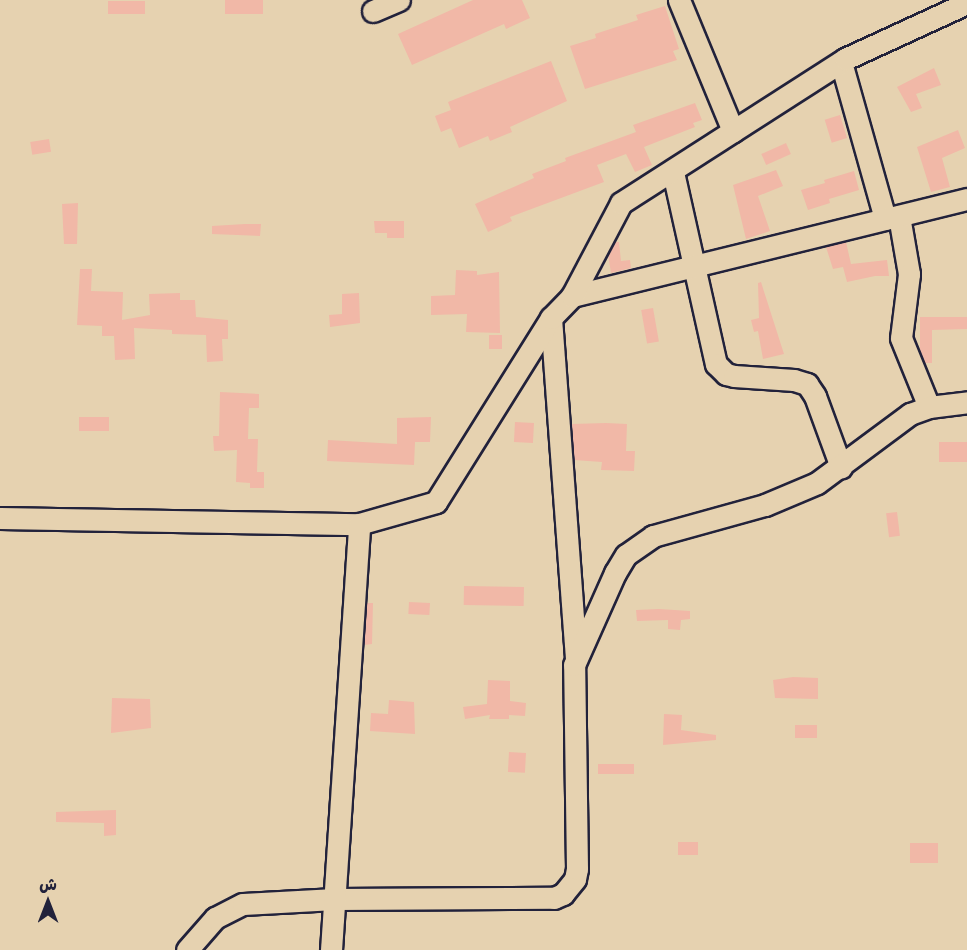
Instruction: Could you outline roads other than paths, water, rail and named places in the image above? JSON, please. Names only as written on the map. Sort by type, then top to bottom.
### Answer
[{"type":"street","points":[[373,10],[399,0]]},
{"type":"street","points":[[679,0],[733,131]]},
{"type":"street","points":[[0,518],[359,524],[436,502],[550,318],[572,296],[621,203],[673,172],[841,62],[967,3]]},
{"type":"street","points":[[841,62],[909,274],[901,338],[929,407]]},
{"type":"street","points":[[673,172],[716,364],[726,374],[734,376],[794,380],[807,384],[815,396],[841,467]]},
{"type":"street","points":[[572,296],[967,199]]},
{"type":"street","points":[[187,950],[215,918],[243,904],[334,899],[554,898],[570,887],[577,869],[573,672],[576,658],[550,318]]},
{"type":"street","points":[[576,658],[582,651],[615,573],[634,547],[653,536],[765,505],[817,483],[910,414],[929,407],[967,402]]},
{"type":"street","points":[[331,950],[359,524]]}]
